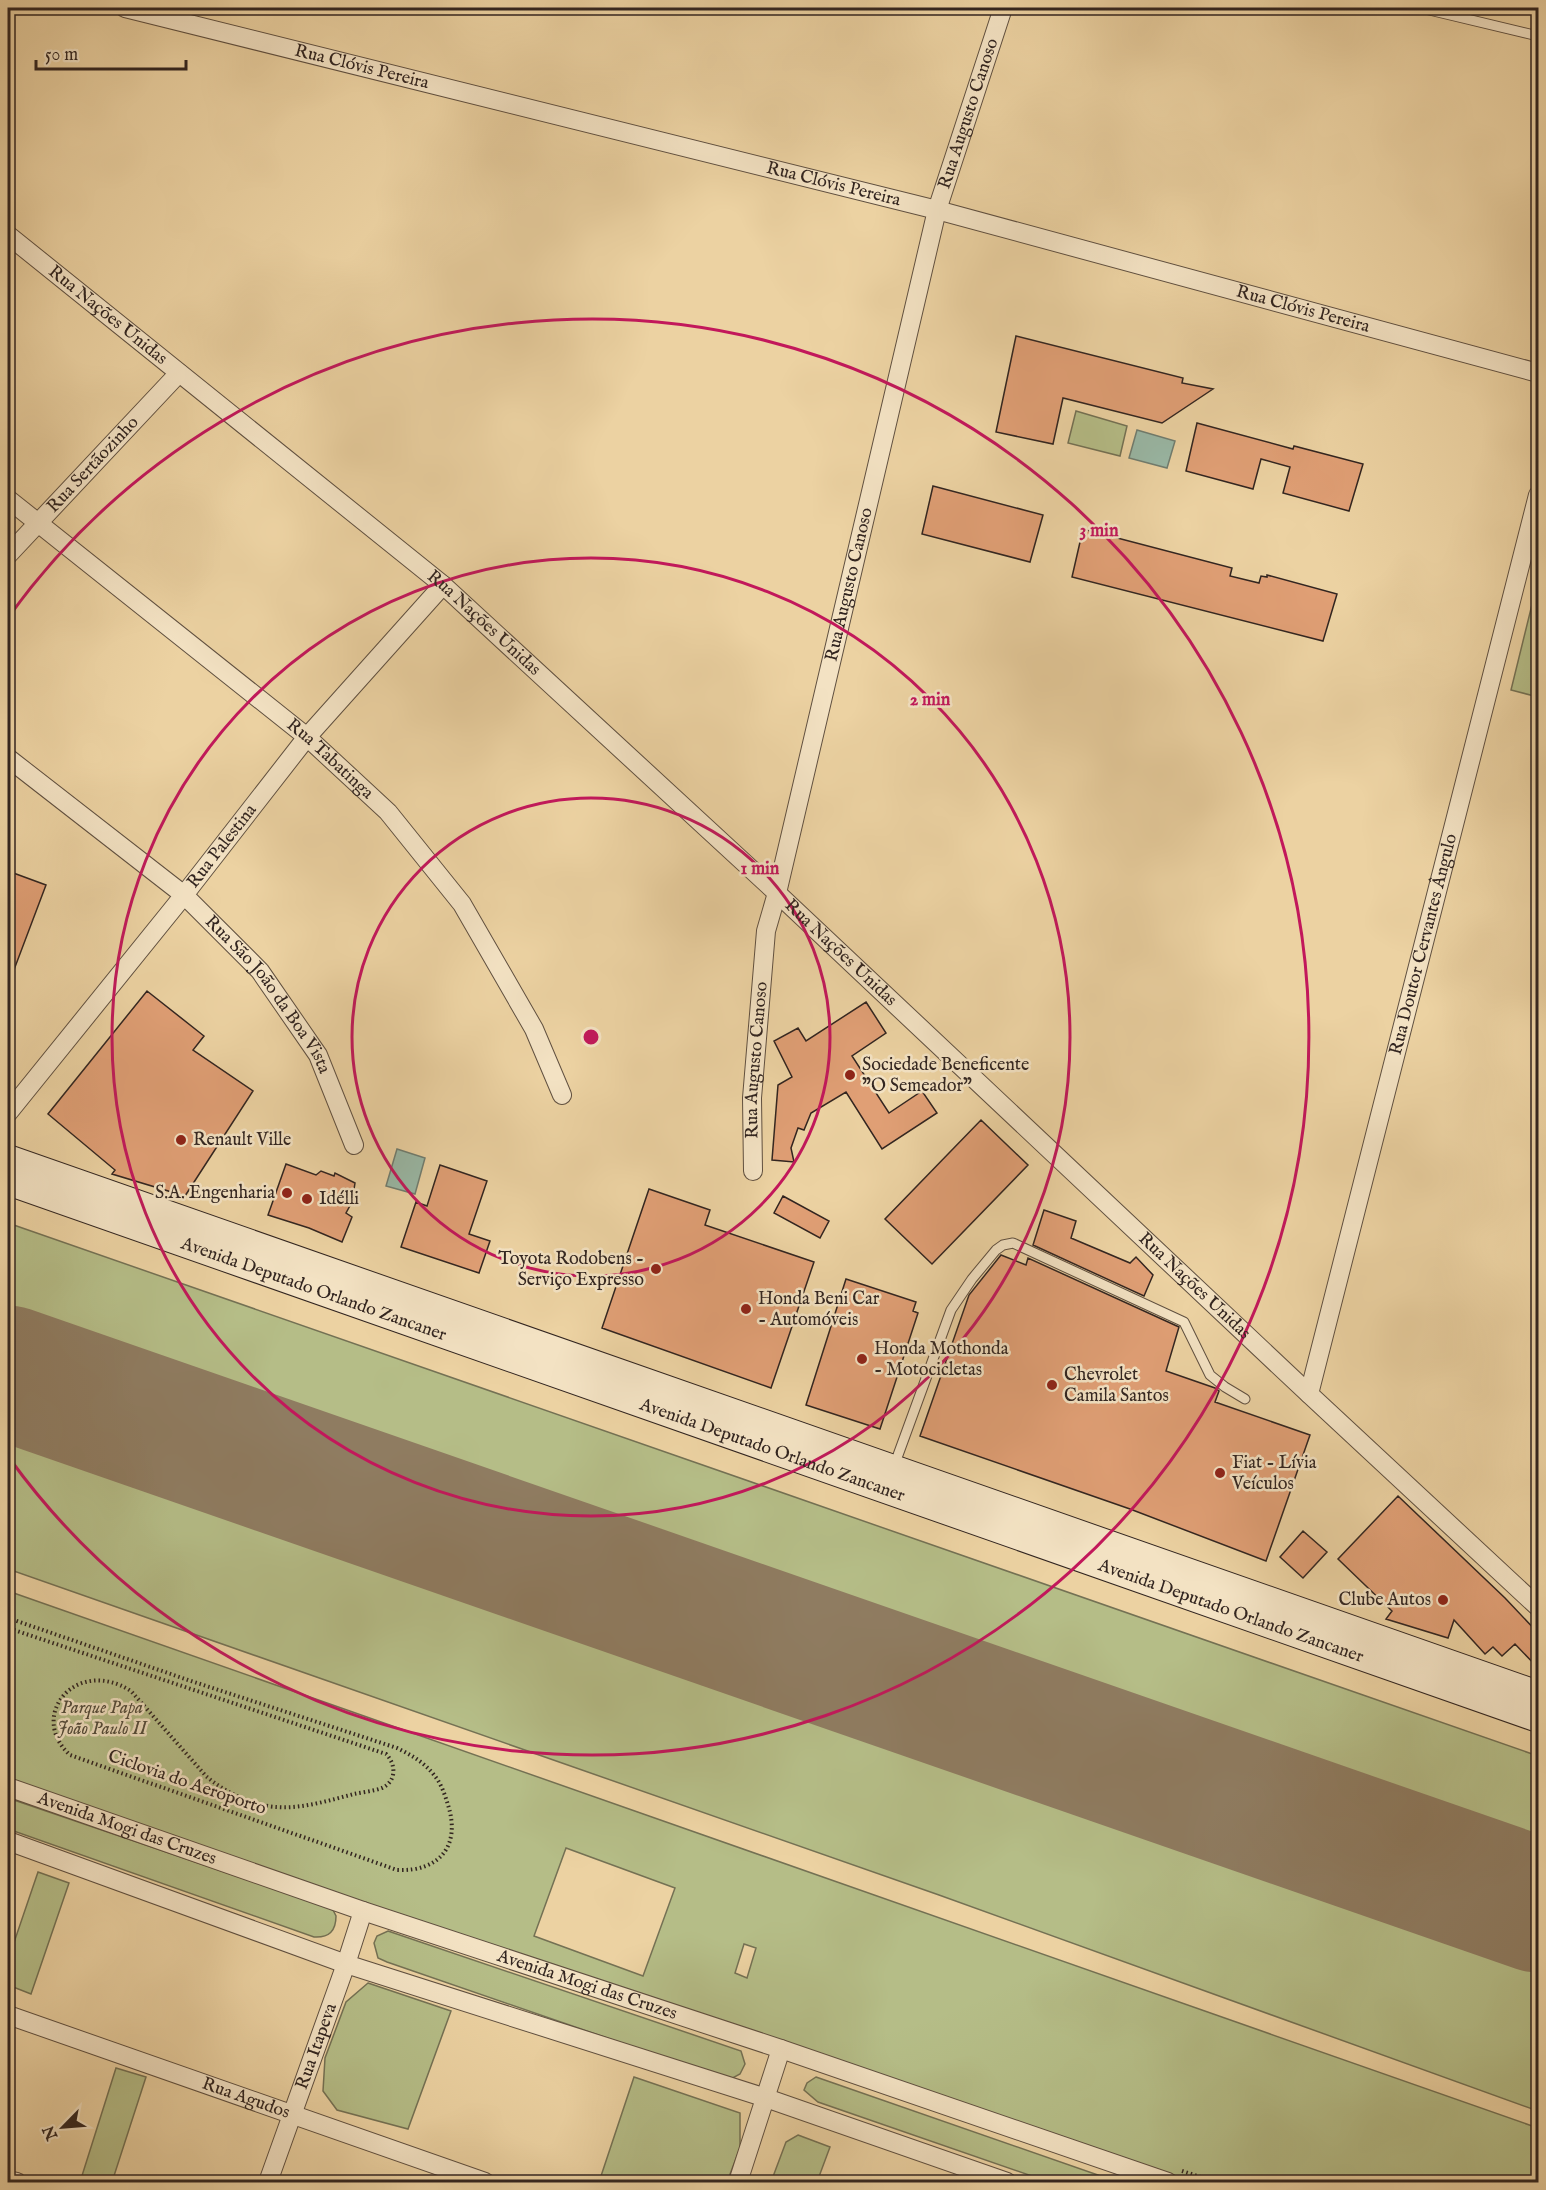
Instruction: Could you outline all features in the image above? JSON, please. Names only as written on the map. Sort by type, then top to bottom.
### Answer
[{"type":"main road","name":"Avenida Deputado Orlando Zancaner","points":[[8,1158],[24,1180],[1539,1719]]},
{"type":"main road","name":"Avenida Deputado Orlando Zancaner","points":[[24,1180],[893,1468],[1539,1694]]},
{"type":"street","name":"Rua Clóvis Pereira","points":[[125,8],[937,210],[1539,373]]},
{"type":"street","name":"Rua Augusto Canoso","points":[[753,1171],[752,1098],[766,931],[777,893],[937,210],[1003,8]]},
{"type":"street","name":"Rua Nações Unidas","points":[[8,235],[443,585],[777,893],[1309,1394],[1539,1607]]},
{"type":"street","name":"Rua Sertãozinho","points":[[8,555],[179,373]]},
{"type":"street","name":"Rua Doutor Cervantes Ângulo","points":[[1309,1394],[1539,495]]},
{"type":"street","name":"Rua Tabatinga","points":[[8,499],[307,737],[388,812],[462,904],[534,1029],[562,1095]]},
{"type":"street","name":"Rua Palestina","points":[[8,1113],[184,895],[307,737],[443,585]]},
{"type":"street","name":"Rua São João da Boa Vista","points":[[8,758],[184,895],[260,971],[318,1054],[354,1145]]},
{"type":"street","name":"Avenida Mogi das Cruzes","points":[[8,1787],[363,1911],[782,2049],[1168,2182]]},
{"type":"street","points":[[8,1841],[346,1964],[766,2098],[1007,2182]]},
{"type":"street","name":"Rua Itapeva","points":[[268,2182],[363,1911]]},
{"type":"street","name":"Rua Agudos","points":[[8,2015],[485,2182]]},
{"type":"street","points":[[738,2182],[782,2049]]},
{"type":"street","points":[[8,2180],[17,2182]]},
{"type":"lane","points":[[1421,8],[1539,36]]},
{"type":"lane","points":[[893,1468],[951,1310],[972,1279],[996,1250],[1008,1243],[1013,1243],[1184,1322],[1210,1375],[1225,1388],[1245,1399]]},
{"type":"path","name":"Ciclovia do Aeroporto","points":[[8,1618],[397,1748],[409,1754],[436,1776],[444,1793],[453,1824],[447,1849],[431,1866],[408,1871],[391,1869],[69,1755],[63,1749],[56,1733],[54,1723],[57,1706],[62,1696],[76,1684],[106,1680],[131,1691],[206,1776],[223,1788],[256,1802],[276,1808],[300,1806],[382,1788],[393,1776],[394,1768],[392,1760],[386,1754],[8,1628]]},
{"type":"green space","points":[[1076,411],[1127,426],[1120,456],[1068,443]]},
{"type":"green space","points":[[1538,580],[1538,697],[1511,690]]},
{"type":"green space","points":[[8,1223],[1538,1756],[1538,1867],[8,1337]]},
{"type":"green space","points":[[8,1406],[1538,1942],[1538,2111],[939,1895],[8,1569]]},
{"type":"green space","name":"Parque Papa João Paulo II","points":[[8,1591],[1538,2128],[1538,2182],[1175,2182],[8,1780]],"holes":[[[566,1848],[675,1888],[643,1976],[534,1936]],[[744,1944],[756,1948],[747,1978],[735,1973]]]},
{"type":"green space","points":[[8,1798],[327,1907],[333,1910],[336,1916],[335,1926],[328,1935],[314,1937],[8,1829]]},
{"type":"green space","points":[[38,1872],[69,1883],[31,1994],[8,1985],[8,1960]]},
{"type":"green space","points":[[388,1931],[741,2051],[745,2064],[740,2074],[729,2080],[387,1962],[378,1958],[374,1943],[377,1936]]},
{"type":"green space","points":[[368,1983],[451,2011],[408,2129],[337,2110],[323,2091],[325,2058],[346,2002]]},
{"type":"green space","points":[[116,2068],[146,2077],[112,2182],[80,2182]]},
{"type":"green space","points":[[634,2077],[740,2113],[740,2148],[727,2182],[599,2182]]},
{"type":"green space","points":[[816,2077],[1118,2182],[1049,2182],[818,2102],[804,2090],[807,2083]]},
{"type":"green space","points":[[798,2135],[830,2147],[817,2182],[771,2182],[786,2142]]},
{"type":"shaded area","points":[[1137,430],[1175,441],[1167,468],[1129,458]]},
{"type":"shaded area","points":[[397,1149],[425,1158],[415,1194],[386,1186]]},
{"type":"building","points":[[1016,336],[1183,378],[1182,383],[1213,389],[1162,423],[1063,398],[1053,444],[996,432]]},
{"type":"building","points":[[1197,423],[1293,449],[1294,446],[1363,464],[1349,511],[1283,493],[1290,467],[1261,459],[1253,489],[1186,471]]},
{"type":"building","points":[[933,486],[1043,515],[1030,562],[922,534]]},
{"type":"building","points":[[1083,529],[1232,568],[1230,576],[1259,583],[1261,576],[1267,577],[1267,575],[1337,594],[1323,641],[1072,577]]},
{"type":"building","points":[[8,871],[46,885],[9,983],[8,982]]},
{"type":"building","points":[[147,991],[204,1036],[193,1050],[253,1091],[185,1196],[112,1174],[115,1170],[48,1114]]},
{"type":"building","points":[[866,1002],[886,1033],[852,1056],[889,1113],[922,1091],[937,1113],[882,1149],[846,1092],[811,1113],[804,1130],[798,1128],[791,1148],[794,1162],[772,1160],[778,1085],[792,1077],[774,1041],[798,1028],[806,1041]]},
{"type":"building","points":[[981,1120],[1028,1165],[932,1264],[885,1219]]},
{"type":"building","points":[[286,1164],[316,1175],[321,1171],[334,1176],[335,1173],[355,1183],[352,1202],[346,1213],[352,1217],[342,1242],[309,1228],[268,1215]]},
{"type":"building","points":[[440,1165],[487,1181],[469,1234],[490,1241],[479,1273],[401,1247],[416,1202],[427,1206]]},
{"type":"building","points":[[649,1189],[710,1210],[705,1225],[814,1262],[771,1388],[602,1328]]},
{"type":"building","points":[[783,1196],[829,1221],[820,1238],[774,1213]]},
{"type":"building","points":[[1044,1210],[1076,1221],[1071,1238],[1130,1263],[1136,1257],[1153,1275],[1144,1296],[1033,1245]]},
{"type":"building","name":"Chevrolet Camila Santos","points":[[1001,1255],[1026,1265],[1028,1258],[1179,1327],[1166,1371],[1215,1388],[1219,1391],[1215,1402],[1310,1435],[1266,1561],[1130,1509],[920,1436],[969,1295]]},
{"type":"building","name":"Honda Mothonda - Motocicletas","points":[[846,1279],[916,1302],[913,1311],[918,1313],[880,1429],[806,1405]]},
{"type":"building","points":[[1398,1496],[1505,1598],[1539,1634],[1539,1669],[1515,1644],[1502,1656],[1493,1647],[1485,1654],[1454,1620],[1448,1638],[1386,1619],[1392,1611],[1338,1559]]},
{"type":"building","points":[[1303,1531],[1327,1552],[1303,1578],[1280,1557]]},
{"type":"runway","points":[[8,1373],[1538,1905]]},
{"type":"place","name":"Sociedade Beneficente \"O Semeador\"","points":[[850,1075]]},
{"type":"place","name":"Renault Ville","points":[[181,1140]]},
{"type":"place","name":"S.A. Engenharia","points":[[287,1193]]},
{"type":"place","name":"Idélli","points":[[307,1199]]},
{"type":"place","name":"Toyota Rodobens - Serviço Expresso","points":[[656,1269]]},
{"type":"place","name":"Honda Beni Car - Automóveis","points":[[746,1309]]},
{"type":"place","name":"Honda Mothonda - Motocicletas","points":[[862,1359]]},
{"type":"place","name":"Chevrolet Camila Santos","points":[[1052,1385]]},
{"type":"place","name":"Fiat - Lívia Veículos","points":[[1220,1473]]},
{"type":"place","name":"Clube Autos","points":[[1443,1600]]}]
